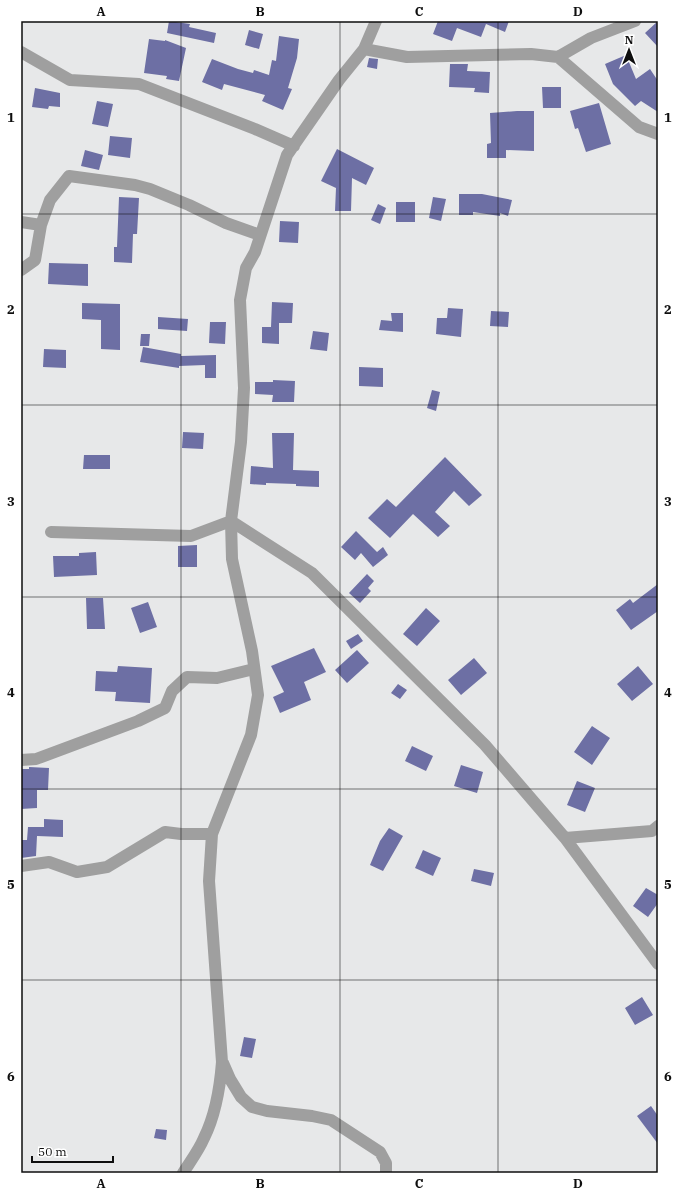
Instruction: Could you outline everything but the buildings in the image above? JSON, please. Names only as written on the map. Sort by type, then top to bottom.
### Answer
[{"type":"street","points":[[183,1173],[204,1138],[220,1089],[222,1062],[210,881],[212,834],[251,735],[258,695],[232,559],[231,521],[241,442],[244,388],[240,300],[246,268],[255,252],[287,155],[339,80],[364,49],[376,21]]},
{"type":"street","points":[[364,49],[407,57],[531,54],[558,56],[591,38],[635,21]]},
{"type":"street","points":[[21,52],[70,80],[139,84],[255,129],[294,146]]},
{"type":"street","points":[[558,56],[638,127],[658,134]]},
{"type":"street","points":[[21,270],[35,260],[41,225],[50,200],[69,176],[135,185],[150,189],[189,205],[226,223],[260,235]]},
{"type":"street","points":[[21,222],[41,225]]},
{"type":"street","points":[[51,532],[191,536],[231,521]]},
{"type":"street","points":[[231,521],[312,573],[485,745],[565,838],[658,964]]},
{"type":"street","points":[[21,760],[36,759],[145,718],[165,708],[172,691],[187,677],[217,678],[254,669]]},
{"type":"street","points":[[565,838],[652,831],[658,826]]},
{"type":"street","points":[[21,866],[49,862],[76,872],[107,866],[165,832],[181,834],[212,834]]},
{"type":"street","points":[[222,1062],[230,1080],[242,1097],[252,1107],[267,1111],[312,1116],[331,1120],[380,1152],[386,1163],[386,1173]]}]
